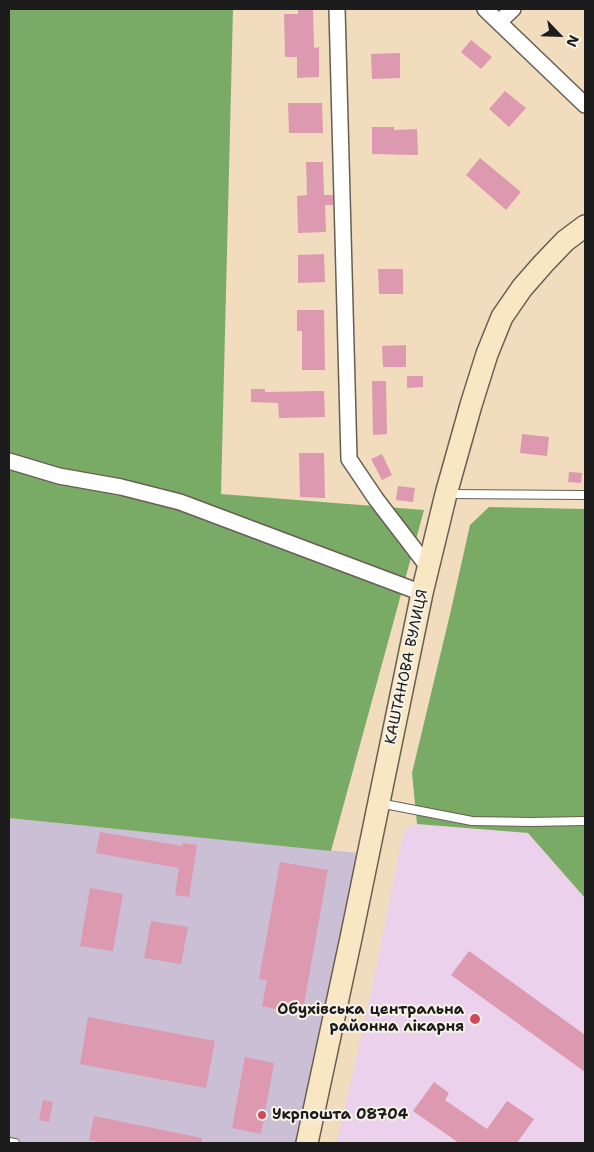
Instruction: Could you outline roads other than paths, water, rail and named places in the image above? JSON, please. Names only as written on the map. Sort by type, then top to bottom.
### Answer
[{"type":"main road","name":"КАШТАНОВА ВУЛИЦЯ","points":[[307,1143],[428,566],[446,494],[487,354],[502,317],[522,288],[566,241],[585,226]]},
{"type":"street","points":[[337,9],[349,459],[376,499],[428,566]]},
{"type":"street","points":[[485,9],[585,106]]},
{"type":"street","points":[[499,22],[513,9]]},
{"type":"street","points":[[9,461],[59,476],[122,487],[180,502],[422,593]]},
{"type":"lane","points":[[446,494],[585,496]]},
{"type":"lane","points":[[378,802],[472,821],[585,821]]},
{"type":"lane","points":[[9,1142],[15,1143]]},
{"type":"place","name":"Обухівська центральна районна лікарня","points":[[475,1019]]},
{"type":"place","name":"Укрпошта 08704","points":[[262,1115]]}]
